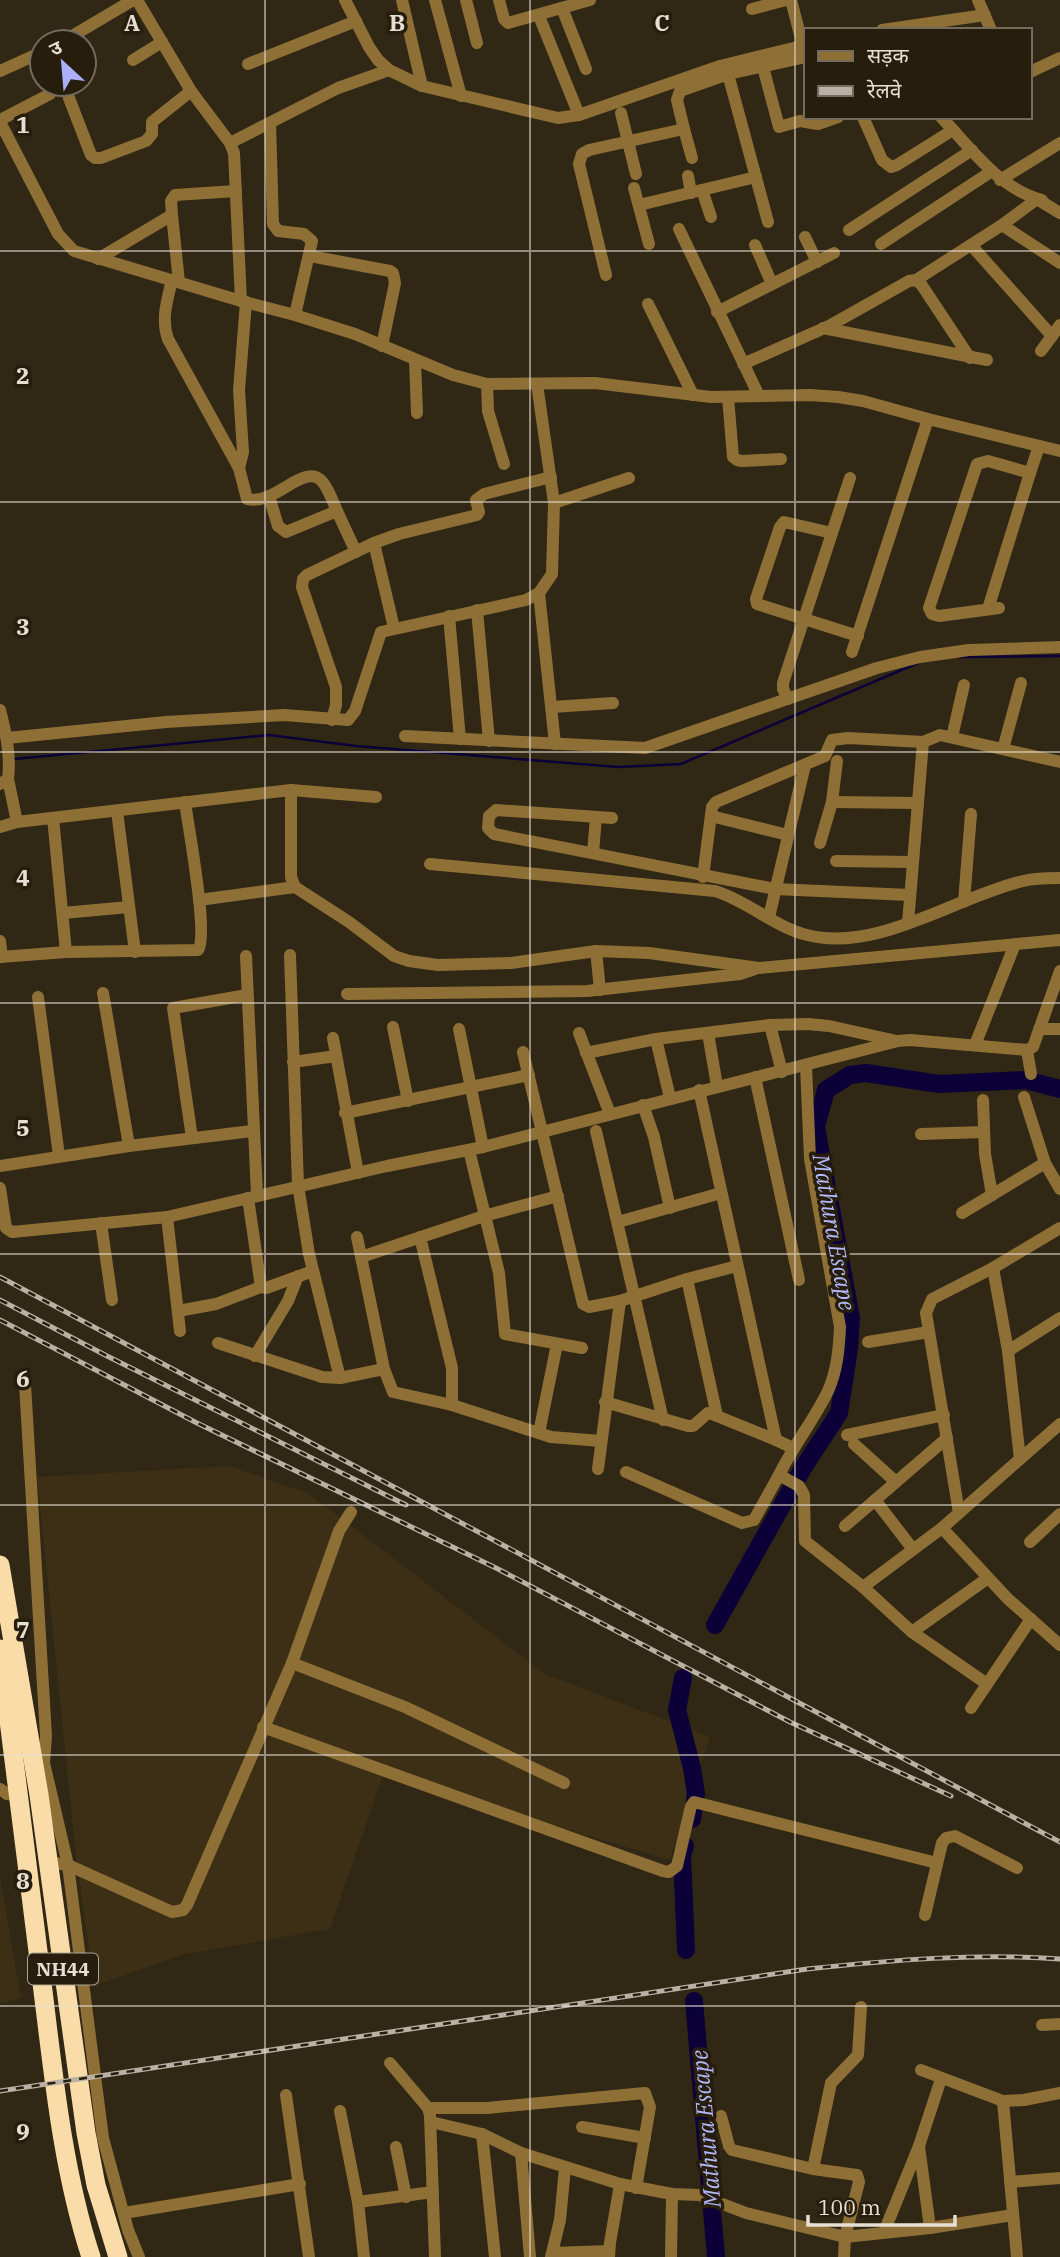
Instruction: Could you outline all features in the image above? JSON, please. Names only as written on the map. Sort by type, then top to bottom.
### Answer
[{"type":"highway","name":"NH44","points":[[0,1565],[21,1796],[59,2116],[74,2197],[91,2257]]},
{"type":"highway","name":"NH44","points":[[0,1649],[11,1678],[48,1862],[86,2133],[96,2185],[118,2257]]},
{"type":"street","points":[[86,28],[135,0],[191,91],[230,143],[236,163],[244,302],[239,390],[243,452],[239,468]]},
{"type":"street","points":[[345,0],[378,60],[389,69],[422,86],[551,117],[579,115],[720,65],[804,51]]},
{"type":"street","points":[[402,0],[422,86]]},
{"type":"street","points":[[435,0],[461,96]]},
{"type":"street","points":[[466,0],[477,43]]},
{"type":"street","points":[[499,0],[504,19],[508,23],[590,0]]},
{"type":"street","points":[[752,9],[786,0]]},
{"type":"street","points":[[791,0],[804,47]]},
{"type":"street","points":[[978,0],[990,28]]},
{"type":"street","points":[[562,8],[586,69]]},
{"type":"street","points":[[921,27],[985,15]]},
{"type":"street","points":[[540,16],[579,115]]},
{"type":"street","points":[[247,64],[356,21]]},
{"type":"street","points":[[133,60],[162,42]]},
{"type":"street","points":[[692,158],[677,100],[680,91],[728,74],[763,67],[804,51]]},
{"type":"street","points":[[0,71],[28,58]]},
{"type":"street","points":[[1032,71],[1060,58]]},
{"type":"street","points":[[763,67],[779,127],[800,121],[818,124],[832,119]]},
{"type":"street","points":[[230,143],[338,88],[389,69]]},
{"type":"street","points":[[728,74],[768,222]]},
{"type":"street","points":[[69,98],[91,155],[101,158],[146,141],[152,134],[152,122],[191,91]]},
{"type":"street","points":[[43,98],[0,121],[58,234],[74,251],[97,259],[355,334],[453,375],[487,384],[595,383],[693,395],[810,395],[863,401],[1060,451]]},
{"type":"street","points":[[621,113],[636,174]]},
{"type":"street","points":[[864,119],[882,160],[885,165],[891,167],[953,130]]},
{"type":"street","points":[[944,119],[996,175],[1012,188],[1060,213]]},
{"type":"street","points":[[270,123],[273,224],[278,231],[304,234],[309,237],[312,247],[295,315]]},
{"type":"street","points":[[606,275],[579,159],[589,150],[684,129]]},
{"type":"street","points":[[881,244],[996,175],[1060,143]]},
{"type":"street","points":[[849,230],[972,150]]},
{"type":"street","points":[[688,176],[712,217]]},
{"type":"street","points":[[639,205],[756,177]]},
{"type":"street","points":[[634,188],[649,244]]},
{"type":"street","points":[[236,191],[175,195],[171,201],[176,281],[163,318],[164,329],[239,468],[247,499],[269,496],[284,490],[298,479],[317,478],[337,511],[356,552]]},
{"type":"street","points":[[743,365],[822,328],[909,281],[916,280],[1002,225],[1037,199],[1060,204]]},
{"type":"street","points":[[97,259],[172,215]]},
{"type":"street","points":[[1002,225],[1060,263]]},
{"type":"street","points":[[679,229],[759,396]]},
{"type":"street","points":[[805,237],[817,262]]},
{"type":"street","points":[[755,245],[772,284]]},
{"type":"street","points":[[971,245],[1052,336]]},
{"type":"street","points":[[717,312],[834,253]]},
{"type":"street","points":[[310,256],[393,273],[395,284],[382,346]]},
{"type":"street","points":[[916,280],[970,358]]},
{"type":"street","points":[[648,303],[693,395]]},
{"type":"street","points":[[1041,351],[1060,325]]},
{"type":"street","points":[[822,328],[987,360]]},
{"type":"street","points":[[415,360],[417,413]]},
{"type":"street","points":[[487,384],[488,411],[504,464]]},
{"type":"street","points":[[7,738],[166,722],[284,715],[348,720],[352,716],[381,632],[526,600],[540,593],[552,573],[554,503],[537,384]]},
{"type":"street","points":[[727,397],[733,457],[742,461],[781,458]]},
{"type":"street","points":[[852,652],[928,419]]},
{"type":"street","points":[[1030,473],[988,461],[977,464],[929,608],[932,614],[939,616],[993,608],[1039,446]]},
{"type":"street","points":[[332,720],[337,705],[336,687],[303,587],[303,579],[374,543],[399,534],[474,517],[479,512],[476,500],[484,494],[551,477]]},
{"type":"street","points":[[554,503],[629,478]]},
{"type":"street","points":[[788,699],[783,682],[850,478]]},
{"type":"street","points":[[269,496],[278,526],[286,531],[337,511]]},
{"type":"street","points":[[832,533],[784,522],[756,599],[757,604],[858,636]]},
{"type":"street","points":[[374,543],[394,628]]},
{"type":"street","points":[[540,593],[555,744]]},
{"type":"street","points":[[477,610],[489,741]]},
{"type":"street","points":[[449,616],[460,739]]},
{"type":"street","points":[[405,736],[645,748],[877,668],[920,657],[969,650],[1060,647]]},
{"type":"street","points":[[1003,749],[1021,684]]},
{"type":"street","points":[[952,737],[964,685]]},
{"type":"street","points":[[552,707],[613,703]]},
{"type":"street","points":[[0,710],[7,738],[6,778],[17,822]]},
{"type":"street","points":[[704,877],[712,807],[722,799],[825,755],[832,740],[848,738],[923,742],[940,735],[1060,762]]},
{"type":"street","points":[[908,923],[923,742]]},
{"type":"street","points":[[820,843],[832,802],[837,761]]},
{"type":"street","points":[[769,918],[805,765]]},
{"type":"street","points":[[0,827],[17,822],[291,790],[376,797]]},
{"type":"street","points":[[291,790],[291,877],[295,887],[349,922],[394,956],[438,965],[511,963],[596,951],[649,953],[759,968]]},
{"type":"street","points":[[0,941],[1,957],[198,950],[202,943],[199,900],[185,802]]},
{"type":"street","points":[[832,802],[918,803]]},
{"type":"street","points":[[612,818],[496,810],[489,816],[488,828],[494,834],[775,889],[910,895]]},
{"type":"street","points":[[117,811],[135,952]]},
{"type":"street","points":[[964,902],[971,814]]},
{"type":"street","points":[[711,816],[788,835]]},
{"type":"street","points":[[593,853],[596,817]]},
{"type":"street","points":[[53,818],[66,953]]},
{"type":"street","points":[[836,861],[913,862]]},
{"type":"street","points":[[430,864],[715,891],[739,900],[769,918],[807,935],[842,937],[864,936],[908,923],[1025,880],[1060,878]]},
{"type":"street","points":[[199,900],[295,887]]},
{"type":"street","points":[[63,913],[129,907]]},
{"type":"street","points":[[347,994],[600,990],[740,974],[759,968],[1060,940]]},
{"type":"street","points":[[975,1045],[1015,944]]},
{"type":"street","points":[[596,951],[600,990]]},
{"type":"street","points":[[246,956],[253,1197],[261,1287]]},
{"type":"street","points":[[290,956],[298,1185],[313,1271],[340,1378]]},
{"type":"street","points":[[586,1053],[656,1039],[770,1025],[808,1024],[898,1041],[1027,1050],[1033,1047],[1060,971]]},
{"type":"street","points":[[103,993],[129,1146]]},
{"type":"street","points":[[192,1138],[173,1008],[247,995]]},
{"type":"street","points":[[38,997],[60,1156]]},
{"type":"street","points":[[770,1025],[782,1072]]},
{"type":"street","points":[[393,1027],[408,1101]]},
{"type":"street","points":[[458,1029],[483,1147]]},
{"type":"street","points":[[1040,1029],[1060,1029]]},
{"type":"street","points":[[579,1033],[611,1114]]},
{"type":"street","points":[[709,1033],[717,1086]]},
{"type":"street","points":[[332,1038],[358,1173]]},
{"type":"street","points":[[656,1039],[670,1098]]},
{"type":"street","points":[[0,1188],[6,1228],[12,1232],[167,1217],[298,1185],[483,1147],[898,1041]]},
{"type":"street","points":[[1027,1050],[1031,1074]]},
{"type":"street","points":[[523,1052],[583,1304],[589,1307],[620,1301],[737,1266]]},
{"type":"street","points":[[293,1062],[336,1056]]},
{"type":"street","points":[[626,1472],[742,1522],[754,1520],[782,1477],[793,1448],[827,1391],[836,1367],[840,1327],[810,1159],[806,1066]]},
{"type":"street","points":[[345,1113],[529,1075]]},
{"type":"street","points":[[755,1077],[799,1280]]},
{"type":"street","points":[[699,1090],[776,1440]]},
{"type":"street","points":[[1024,1097],[1045,1163],[1060,1189]]},
{"type":"street","points":[[983,1100],[983,1132],[992,1195]]},
{"type":"street","points":[[643,1105],[654,1137],[670,1208]]},
{"type":"street","points":[[0,1166],[252,1130]]},
{"type":"street","points":[[596,1131],[663,1420]]},
{"type":"street","points":[[921,1134],[983,1132]]},
{"type":"street","points":[[469,1150],[501,1283],[505,1334],[582,1348]]},
{"type":"street","points":[[962,1213],[1045,1163]]},
{"type":"street","points":[[618,1222],[721,1194]]},
{"type":"street","points":[[361,1257],[484,1216],[558,1196]]},
{"type":"street","points":[[167,1217],[180,1331]]},
{"type":"street","points":[[101,1223],[112,1300]]},
{"type":"street","points":[[959,1513],[926,1313],[932,1299],[993,1268],[1060,1228]]},
{"type":"street","points":[[357,1237],[384,1369],[390,1388],[397,1395],[452,1405],[564,1440],[601,1441]]},
{"type":"street","points":[[421,1237],[452,1368],[452,1405]]},
{"type":"street","points":[[993,1268],[1008,1351],[1020,1459]]},
{"type":"street","points":[[178,1311],[216,1304],[313,1271]]},
{"type":"street","points":[[255,1356],[288,1301],[298,1276]]},
{"type":"street","points":[[687,1279],[718,1416]]},
{"type":"street","points":[[598,1469],[620,1301]]},
{"type":"street","points":[[1008,1351],[1060,1318]]},
{"type":"street","points":[[868,1342],[929,1332]]},
{"type":"street","points":[[218,1343],[322,1377],[340,1378],[384,1369]]},
{"type":"street","points":[[539,1433],[557,1344]]},
{"type":"street","points":[[25,1384],[46,1736],[44,1763],[68,1865],[103,2138],[139,2257]]},
{"type":"street","points":[[606,1402],[663,1420],[694,1426],[708,1413],[793,1448]]},
{"type":"street","points":[[896,1482],[851,1440],[944,1415]]},
{"type":"street","points":[[863,1587],[942,1528],[1060,1424]]},
{"type":"street","points":[[845,1526],[947,1438]]},
{"type":"street","points":[[782,1477],[799,1486],[804,1495],[805,1541],[863,1587],[912,1632],[987,1684]]},
{"type":"street","points":[[875,1500],[912,1548]]},
{"type":"street","points":[[48,1862],[68,1865],[172,1912],[183,1910],[292,1663],[339,1531],[351,1511]]},
{"type":"street","points":[[1030,1542],[1057,1523]]},
{"type":"street","points":[[942,1528],[988,1578],[1060,1645]]},
{"type":"street","points":[[912,1632],[988,1578]]},
{"type":"street","points":[[971,1708],[1031,1619]]},
{"type":"street","points":[[292,1663],[405,1707],[565,1783]]},
{"type":"street","points":[[263,1727],[663,1871],[669,1872],[677,1866],[691,1806],[696,1803],[937,1863]]},
{"type":"street","points":[[0,1789],[6,1794],[21,1796]]},
{"type":"street","points":[[925,1914],[942,1843],[946,1838],[955,1836],[1017,1868]]},
{"type":"street","points":[[813,2169],[831,2083],[858,2055],[861,2007]]},
{"type":"street","points":[[1042,2025],[1060,2024]]},
{"type":"street","points":[[390,2063],[428,2108],[431,2122],[435,2257]]},
{"type":"street","points":[[921,2070],[1003,2101],[1060,2093]]},
{"type":"street","points":[[884,2232],[919,2146],[942,2079]]},
{"type":"street","points":[[428,2108],[487,2108],[645,2093],[650,2108],[636,2188]]},
{"type":"street","points":[[286,2095],[309,2257]]},
{"type":"street","points":[[1003,2101],[1017,2257]]},
{"type":"street","points":[[340,2111],[358,2202],[365,2257]]},
{"type":"street","points":[[721,2116],[732,2150],[813,2169],[853,2173],[859,2178],[845,2237],[844,2257]]},
{"type":"street","points":[[431,2122],[482,2134],[565,2168],[620,2184],[671,2194],[699,2195],[746,2213],[845,2237],[930,2228],[1013,2215]]},
{"type":"street","points":[[582,2127],[645,2138]]},
{"type":"street","points":[[482,2134],[495,2257]]},
{"type":"street","points":[[919,2146],[930,2228]]},
{"type":"street","points":[[396,2147],[406,2197]]},
{"type":"street","points":[[521,2152],[530,2257]]},
{"type":"street","points":[[565,2168],[560,2220],[552,2255],[609,2254],[620,2184]]},
{"type":"street","points":[[1010,2182],[1060,2178]]},
{"type":"street","points":[[124,2213],[300,2184]]},
{"type":"street","points":[[358,2202],[433,2192]]},
{"type":"street","points":[[671,2194],[671,2257]]},
{"type":"shaded area","points":[[229,1466],[308,1493],[545,1674],[710,1737],[670,1860],[383,1775],[330,1929],[184,1954],[94,1986],[76,1856],[37,1477]]},
{"type":"shaded area","points":[[0,1877],[21,1998],[0,2004]]},
{"type":"waterway","points":[[959,657],[1060,656]]},
{"type":"waterway","points":[[14,759],[269,735],[356,746],[618,767],[681,764],[918,663]]},
{"type":"waterway","name":"Mathura Escape","points":[[715,1625],[803,1468],[839,1413],[851,1318],[816,1127],[826,1090],[850,1075],[866,1073],[939,1084],[1026,1080],[1060,1089]]},
{"type":"waterway","name":"Mathura Escape","points":[[683,1678],[677,1710],[696,1794],[692,1819]]},
{"type":"waterway","name":"Mathura Escape","points":[[685,1846],[682,1855],[686,1950]]},
{"type":"waterway","name":"Mathura Escape","points":[[694,2001],[716,2257]]},
{"type":"railway","points":[[0,1277],[1060,1842]]},
{"type":"railway","points":[[0,1300],[406,1505]]},
{"type":"railway","points":[[0,1320],[197,1423],[496,1568],[790,1722],[951,1796]]},
{"type":"railway","points":[[0,2091],[807,1969],[933,1958],[1060,1959]]}]
